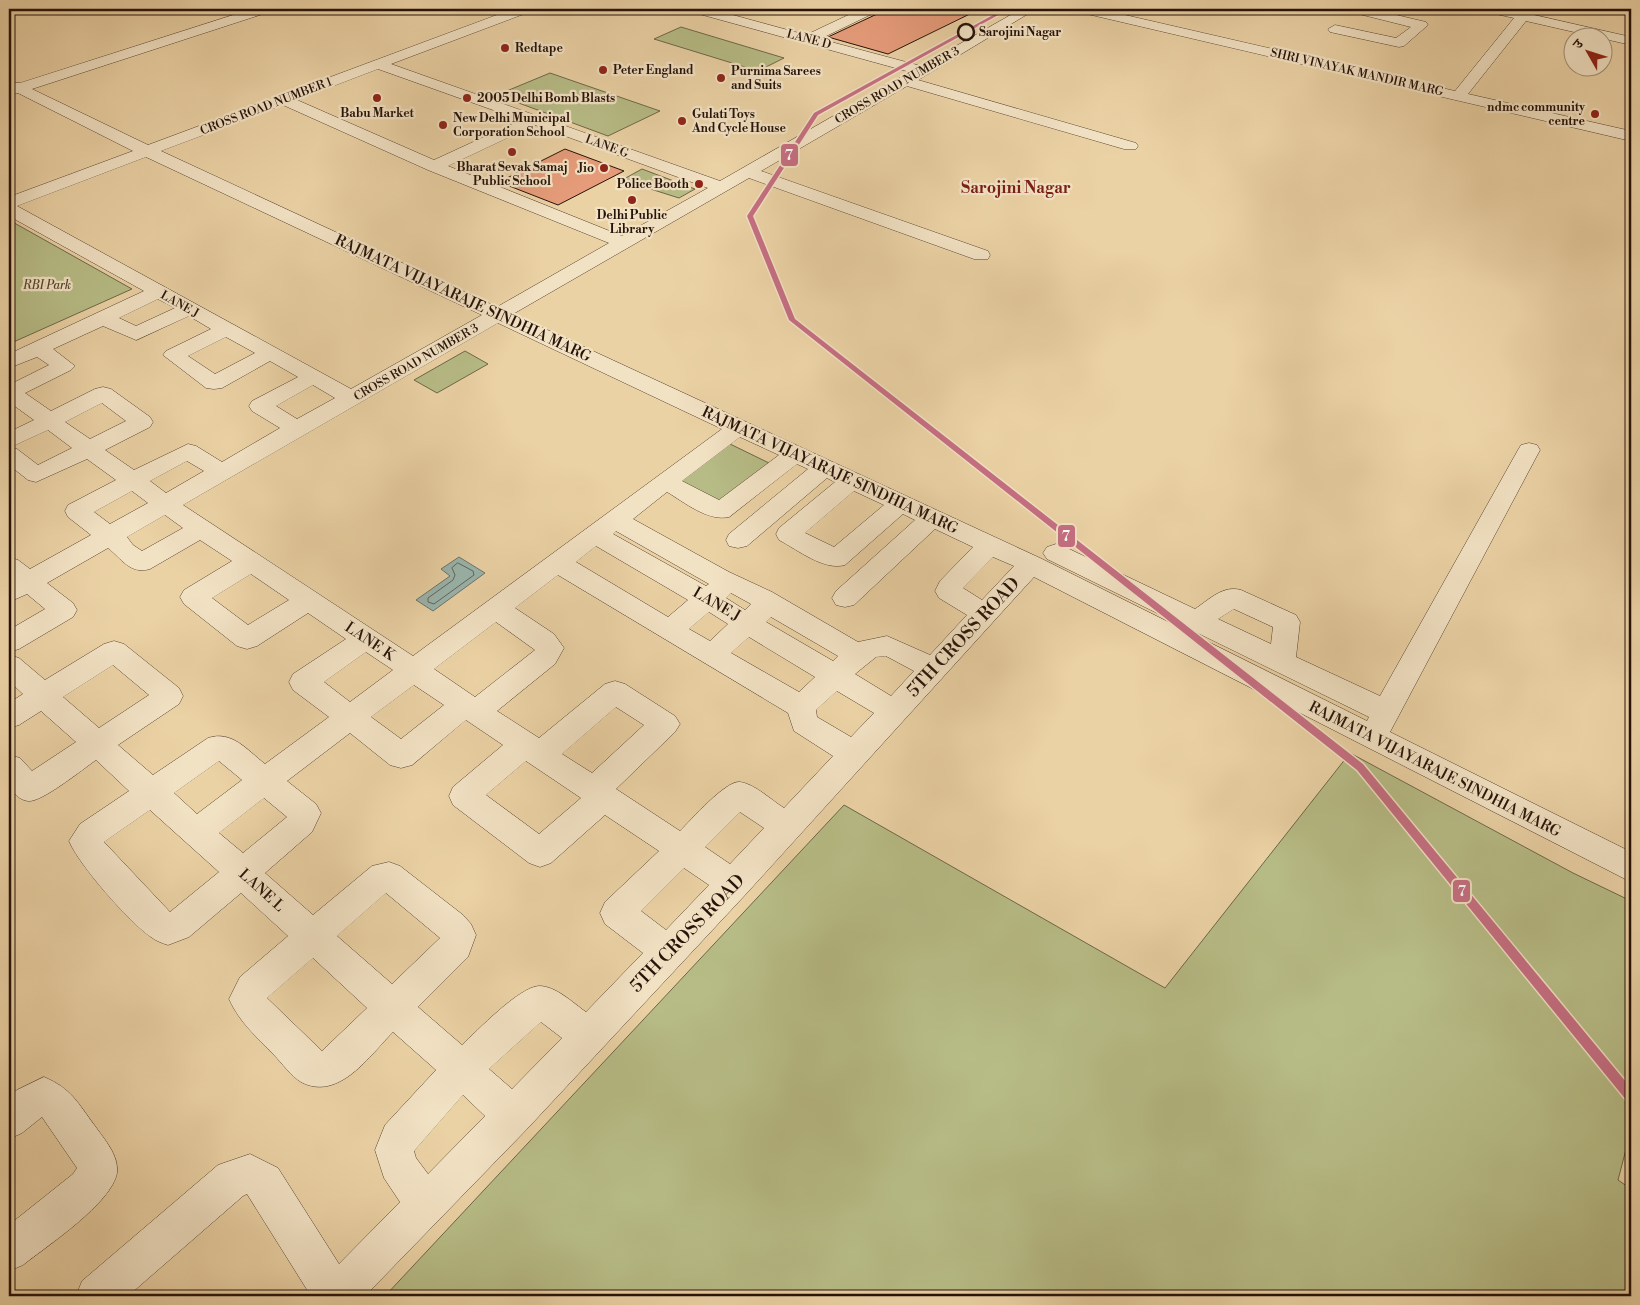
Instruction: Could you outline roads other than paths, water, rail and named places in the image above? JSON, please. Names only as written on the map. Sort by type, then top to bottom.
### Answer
[{"type":"street","points":[[12,88],[240,11],[264,9]]},
{"type":"street","name":"CROSS ROAD NUMBER 1","points":[[9,203],[524,9]]},
{"type":"street","name":"LANE D","points":[[697,9],[922,71]]},
{"type":"street","points":[[808,39],[871,9]]},
{"type":"street","name":"CROSS ROAD NUMBER 3","points":[[15,581],[119,544],[165,504],[722,187],[1030,9]]},
{"type":"street","name":"SHRI VINAYAK MANDIR MARG","points":[[1083,9],[1631,134]]},
{"type":"street","points":[[1492,9],[1631,41]]},
{"type":"street","points":[[1552,23],[1560,9]]},
{"type":"street","points":[[1335,30],[1399,43],[1421,25],[1360,10]]},
{"type":"street","points":[[1458,96],[1522,17]]},
{"type":"street","name":"LANE G","points":[[378,64],[722,187]]},
{"type":"street","points":[[905,81],[1130,146]]},
{"type":"street","name":"RAJMATA VIJAYARAJE SINDHIA MARG","points":[[12,88],[990,545],[1044,559],[1373,737],[1631,868]]},
{"type":"street","points":[[282,99],[434,166],[624,243]]},
{"type":"street","points":[[434,166],[534,120]]},
{"type":"street","points":[[748,172],[981,255]]},
{"type":"street","name":"LANE J","points":[[9,209],[352,398]]},
{"type":"street","points":[[9,362],[158,292]]},
{"type":"street","points":[[103,318],[136,334],[189,309]]},
{"type":"street","points":[[226,329],[173,355],[214,383],[270,353]]},
{"type":"street","points":[[9,393],[64,366],[38,348]]},
{"type":"street","points":[[297,429],[260,406],[313,377]]},
{"type":"street","name":"LANE K","points":[[9,393],[165,504],[734,884]]},
{"type":"street","points":[[9,441],[48,420],[104,394],[142,422],[36,474],[9,454]]},
{"type":"street","points":[[196,832],[349,716],[558,563],[739,427]]},
{"type":"street","points":[[1373,737],[1529,450]]},
{"type":"street","points":[[201,528],[141,563],[77,511],[188,451],[222,472]]},
{"type":"street","points":[[666,482],[720,511],[796,454]]},
{"type":"street","points":[[738,540],[825,467]]},
{"type":"street","points":[[852,480],[788,534],[836,559],[901,503]]},
{"type":"street","points":[[845,598],[932,518]]},
{"type":"street","name":"LANE J","points":[[606,527],[717,590],[749,623],[893,712]]},
{"type":"street","points":[[985,614],[948,591],[949,587],[990,545]]},
{"type":"street","points":[[1044,559],[1196,621],[1386,712]]},
{"type":"street","name":"5TH CROSS ROAD","points":[[335,1296],[514,1116],[734,884],[985,614],[1044,559]]},
{"type":"street","points":[[251,562],[193,597],[247,639],[308,600]]},
{"type":"street","points":[[558,563],[801,707],[804,723],[854,754]]},
{"type":"street","points":[[9,642],[64,610],[15,581]]},
{"type":"street","points":[[670,630],[717,590],[733,581],[858,655]]},
{"type":"street","points":[[1196,621],[1232,597],[1287,622],[1282,662]]},
{"type":"street","points":[[712,655],[749,623],[766,606],[766,602]]},
{"type":"street","points":[[366,639],[303,682],[401,756],[545,657],[550,648],[544,641],[495,608]]},
{"type":"street","points":[[801,707],[858,655],[870,648],[887,646],[933,669]]},
{"type":"street","points":[[9,716],[114,651],[169,696],[29,789],[9,767]]},
{"type":"street","name":"LANE L","points":[[9,665],[514,1116]]},
{"type":"street","points":[[614,692],[665,724],[599,794],[540,852],[464,796],[614,692]]},
{"type":"street","points":[[218,746],[221,746],[264,780],[305,813],[301,823],[290,835],[177,926],[168,930],[162,928],[87,846],[85,841],[91,834],[218,746]]},
{"type":"street","points":[[668,952],[617,913],[738,794],[786,826]]},
{"type":"street","points":[[383,876],[389,876],[451,926],[459,935],[456,946],[336,1063],[325,1070],[313,1068],[251,1007],[247,999],[252,988],[312,936],[383,876]]},
{"type":"street","points":[[428,1204],[397,1164],[393,1148],[400,1134],[463,1070],[537,1003],[545,1004],[589,1036]]},
{"type":"street","points":[[9,1120],[30,1103],[44,1096],[53,1101],[96,1160],[97,1173],[87,1188],[9,1251]]},
{"type":"street","points":[[97,1296],[232,1179],[250,1174],[264,1182],[335,1296]]},
{"type":"water","points":[[459,557],[485,573],[433,611],[416,600],[450,576],[441,569]]},
{"type":"place","name":"Sarojini Nagar","points":[[966,32]]},
{"type":"place","name":"Redtape","points":[[505,48]]},
{"type":"place","name":"Peter England","points":[[603,70]]},
{"type":"place","name":"Purnima Sarees and Suits","points":[[721,78]]},
{"type":"place","name":"Babu Market","points":[[377,98]]},
{"type":"place","name":"2005 Delhi Bomb Blasts","points":[[467,98]]},
{"type":"place","name":"ndmc community centre","points":[[1595,114]]},
{"type":"place","name":"Gulati Toys And Cycle House","points":[[682,121]]},
{"type":"place","name":"New Delhi Municipal Corporation School","points":[[443,125]]},
{"type":"place","name":"Bharat Sevak Samaj Public School","points":[[512,152]]},
{"type":"place","name":"Jio","points":[[604,168]]},
{"type":"place","name":"Police Booth","points":[[699,184]]},
{"type":"place","name":"Delhi Public Library","points":[[632,200]]},
{"type":"district","name":"Sarojini Nagar","points":[[1016,187]]},
{"type":"park label","name":"RBI Park","points":[[47,285]]}]
